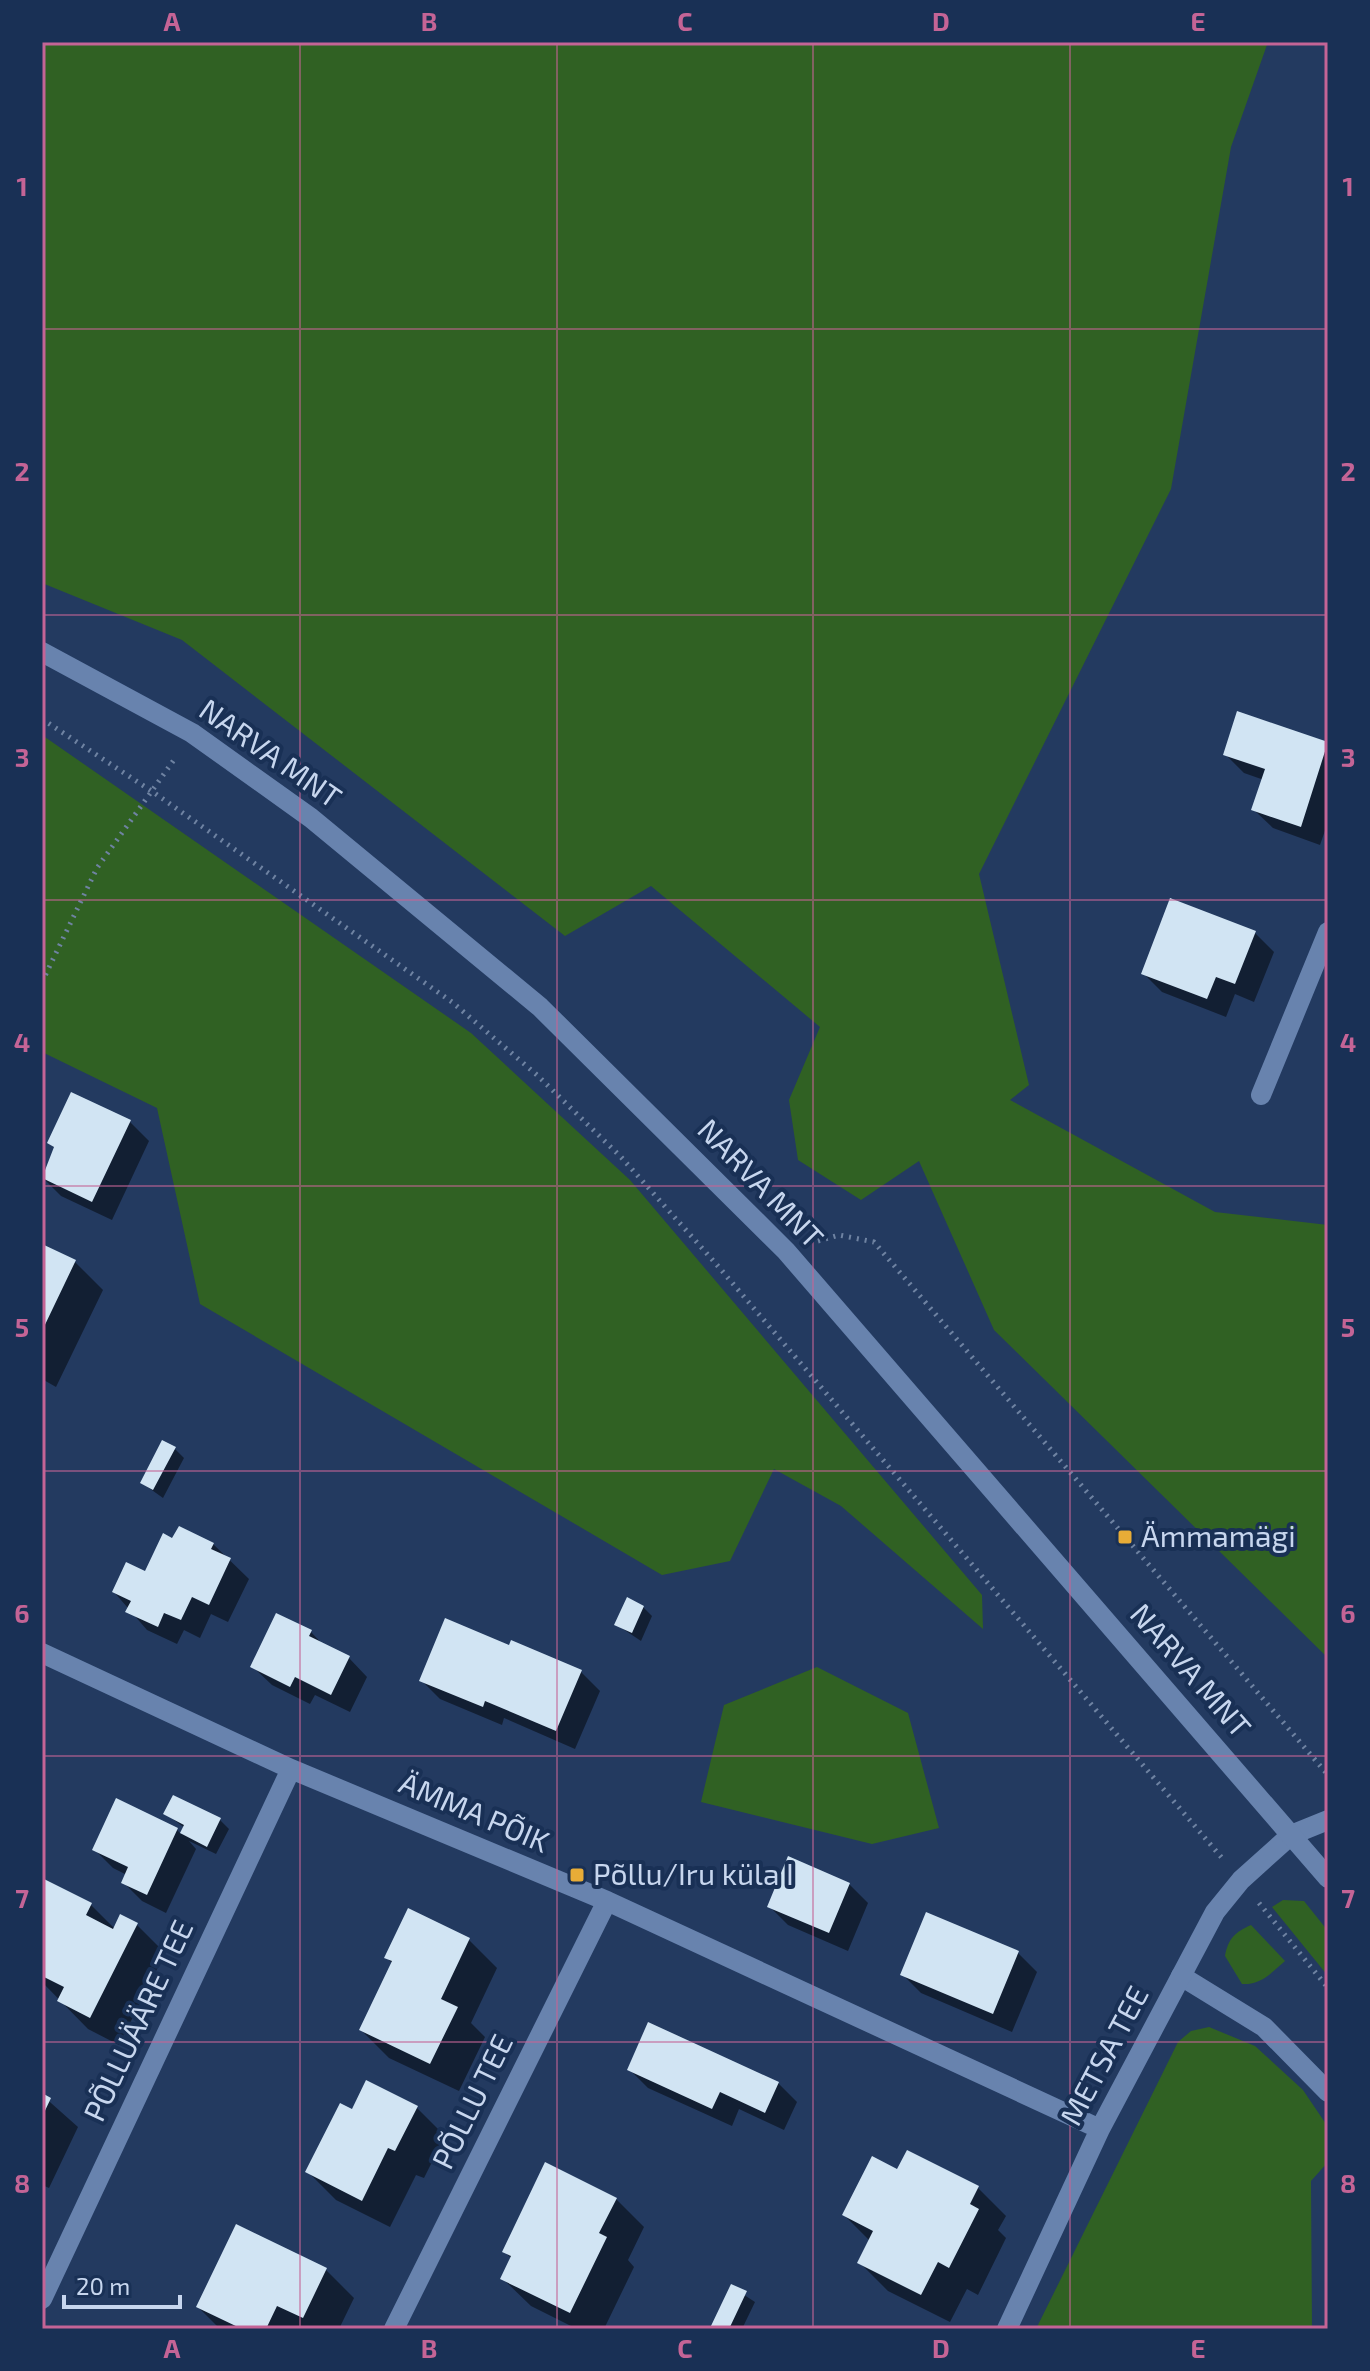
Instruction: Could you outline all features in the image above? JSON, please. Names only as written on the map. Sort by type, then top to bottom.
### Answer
[{"type":"street","name":"NARVA MNT","points":[[42,652],[192,733],[311,818],[540,1007],[786,1251],[1328,1878]]},
{"type":"street","points":[[1261,1095],[1328,932]]},
{"type":"street","name":"ÄMMA PÕIK","points":[[42,1653],[291,1769],[607,1901],[1100,2129]]},
{"type":"street","name":"PÕLLUÄÄRE TEE","points":[[42,2299],[291,1769]]},
{"type":"street","name":"METSA TEE","points":[[1007,2329],[1100,2129],[1215,1912],[1241,1880],[1291,1835],[1328,1820]]},
{"type":"street","name":"PÕLLU TEE","points":[[394,2329],[607,1901]]},
{"type":"street","points":[[1181,1976],[1264,2027],[1328,2092]]},
{"type":"path","points":[[42,719],[153,792],[452,1002],[537,1075],[621,1157],[717,1265],[1241,1880],[1328,1988]]},
{"type":"path","points":[[42,982],[97,868],[192,733]]},
{"type":"path","points":[[786,1251],[839,1235],[874,1242],[1328,1775]]},
{"type":"green space","points":[[42,42],[1268,42],[1231,147],[1171,489],[979,874],[1029,1085],[1010,1100],[1215,1212],[1328,1225],[1328,1658],[994,1330],[919,1161],[861,1200],[798,1160],[789,1100],[820,1027],[651,886],[565,936],[182,640],[42,583]]},
{"type":"green space","points":[[42,735],[471,1033],[630,1180],[982,1595],[983,1629],[841,1506],[774,1469],[730,1561],[662,1575],[200,1304],[157,1108],[42,1052]]},
{"type":"green space","points":[[817,1667],[908,1713],[939,1828],[872,1844],[701,1802],[724,1705]]},
{"type":"green space","points":[[1283,1900],[1304,1901],[1328,1931],[1328,1976],[1272,1907]]},
{"type":"green space","points":[[1251,1925],[1285,1961],[1260,1980],[1242,1984],[1225,1956],[1233,1937]]},
{"type":"green space","points":[[1209,2027],[1255,2046],[1303,2090],[1328,2127],[1328,2162],[1311,2181],[1312,2329],[1036,2329],[1178,2042],[1191,2031]]},
{"type":"building","points":[[1237,711],[1328,742],[1301,827],[1251,810],[1265,769],[1223,755]]},
{"type":"building","points":[[1170,898],[1256,931],[1235,984],[1216,977],[1207,999],[1141,974]]},
{"type":"building","points":[[71,1092],[131,1120],[92,1202],[42,1178],[54,1147],[47,1143]]},
{"type":"building","points":[[42,1244],[76,1260],[42,1331]]},
{"type":"building","points":[[162,1440],[176,1447],[153,1490],[140,1483]]},
{"type":"building","points":[[179,1526],[214,1543],[211,1549],[231,1558],[209,1605],[192,1597],[181,1620],[164,1613],[158,1627],[125,1612],[131,1601],[112,1592],[126,1562],[145,1571],[163,1533],[172,1538]]},
{"type":"building","points":[[627,1597],[644,1606],[632,1633],[614,1625]]},
{"type":"building","points":[[276,1613],[312,1630],[309,1636],[350,1656],[331,1695],[295,1677],[290,1687],[250,1667]]},
{"type":"building","points":[[445,1618],[509,1645],[511,1640],[582,1670],[556,1731],[485,1701],[483,1707],[419,1681]]},
{"type":"building","points":[[173,1795],[221,1818],[207,1847],[180,1833],[184,1825],[163,1814]]},
{"type":"building","points":[[116,1798],[178,1828],[147,1895],[121,1883],[128,1867],[92,1850]]},
{"type":"building","points":[[788,1856],[850,1883],[829,1933],[767,1907]]},
{"type":"building","points":[[42,1878],[92,1903],[86,1915],[113,1929],[120,1914],[138,1923],[90,2018],[57,2001],[64,1987],[42,1976]]},
{"type":"building","points":[[408,1908],[470,1938],[441,1999],[458,2007],[430,2064],[359,2030],[392,1961],[384,1958]]},
{"type":"building","points":[[926,1912],[1019,1951],[993,2014],[900,1975]]},
{"type":"building","points":[[648,2022],[779,2082],[765,2113],[720,2092],[712,2109],[627,2070]]},
{"type":"building","points":[[366,2080],[418,2106],[395,2151],[388,2148],[362,2201],[305,2172],[340,2103],[352,2109]]},
{"type":"building","points":[[42,2093],[51,2098],[42,2117]]},
{"type":"building","points":[[907,2150],[979,2186],[970,2204],[979,2209],[949,2268],[938,2262],[921,2295],[857,2263],[873,2231],[842,2215],[872,2156],[897,2169]]},
{"type":"building","points":[[545,2162],[617,2198],[599,2233],[607,2237],[570,2313],[500,2279],[511,2256],[502,2252]]},
{"type":"building","points":[[236,2224],[327,2268],[303,2318],[277,2306],[266,2329],[242,2329],[196,2307]]},
{"type":"building","points":[[731,2284],[747,2291],[729,2329],[710,2328]]},
{"type":"place","name":"Ämmamägi","points":[[1125,1537]]},
{"type":"place","name":"Põllu/Iru küla I","points":[[577,1875]]}]
